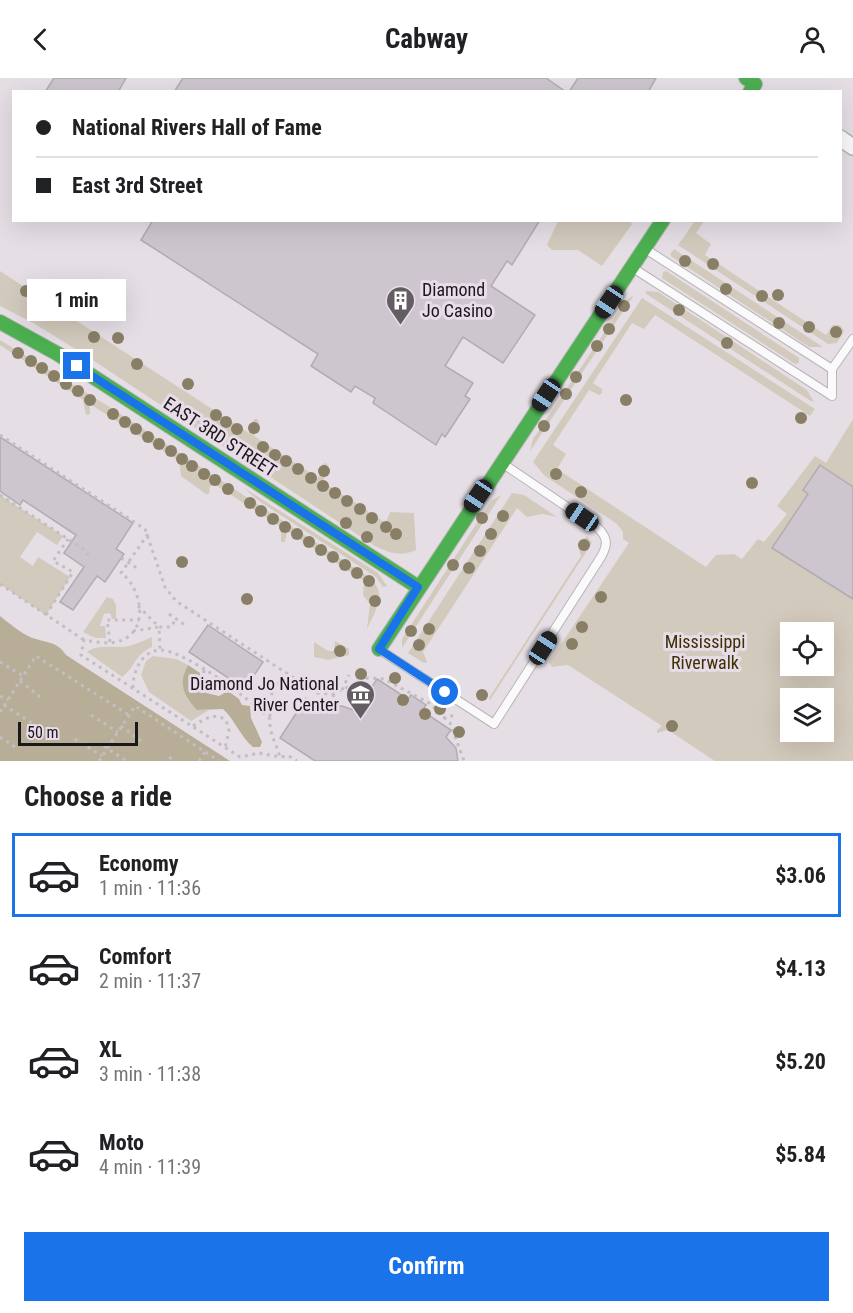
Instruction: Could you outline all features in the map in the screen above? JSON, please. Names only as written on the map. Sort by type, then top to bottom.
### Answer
[{"type":"street","points":[[379,649],[662,222]]},
{"type":"street","name":"EAST 3RD STREET","points":[[0,322],[58,354],[418,587]]},
{"type":"lane","points":[[644,249],[832,369]]},
{"type":"lane","points":[[632,267],[832,396],[832,369],[853,339]]},
{"type":"lane","points":[[379,649],[494,724],[602,557],[607,542],[604,534],[598,528],[501,463]]},
{"type":"path","points":[[0,435],[138,524],[148,534],[165,587],[176,601],[317,693],[333,694],[373,677],[384,679],[419,698],[453,727],[464,761]]},
{"type":"path","points":[[0,495],[85,550],[90,558]]},
{"type":"path","points":[[0,584],[84,640],[110,642],[123,640],[138,625],[139,620],[136,590],[129,579],[121,573],[148,534]]},
{"type":"path","points":[[46,615],[73,572],[53,561],[68,539]]},
{"type":"path","points":[[121,558],[137,568]]},
{"type":"path","points":[[138,606],[159,627],[160,650]]},
{"type":"path","points":[[169,614],[185,625]]},
{"type":"path","points":[[132,631],[171,627],[177,619]]},
{"type":"path","points":[[110,642],[108,620],[139,620]]},
{"type":"path","points":[[84,640],[81,655],[240,757],[259,753],[280,757],[289,756],[297,761]]},
{"type":"path","points":[[133,688],[136,667],[149,654],[160,650],[186,658],[254,703],[270,719]]},
{"type":"path","points":[[0,712],[36,656],[129,715]]},
{"type":"path","points":[[0,663],[23,676]]},
{"type":"path","points":[[204,670],[203,683],[209,688],[221,690],[228,687]]},
{"type":"path","points":[[342,690],[349,675]]},
{"type":"path","points":[[269,679],[288,689]]},
{"type":"path","points":[[395,686],[400,679]]},
{"type":"path","points":[[20,681],[44,699]]},
{"type":"path","points":[[277,684],[269,699],[269,732],[276,742],[280,757]]},
{"type":"path","points":[[333,694],[335,706]]},
{"type":"path","points":[[0,696],[8,700]]},
{"type":"path","points":[[310,704],[324,710]]},
{"type":"path","points":[[4,705],[32,723]]},
{"type":"path","points":[[99,761],[135,706],[219,761]]},
{"type":"path","points":[[91,715],[118,732]]},
{"type":"path","points":[[443,718],[455,715]]},
{"type":"path","points":[[193,726],[211,716],[218,716],[226,720],[229,731],[225,748]]},
{"type":"path","points":[[121,726],[141,741]]},
{"type":"path","points":[[0,737],[15,747]]},
{"type":"path","points":[[75,739],[102,756]]},
{"type":"path","points":[[104,746],[124,760]]},
{"type":"path","points":[[199,761],[205,752]]},
{"type":"path","points":[[169,757],[175,761]]},
{"type":"green space","points":[[558,222],[630,222],[632,224],[602,266],[578,250],[552,250],[547,245]]},
{"type":"green space","points":[[694,222],[703,222],[696,233],[711,244],[705,255],[826,335],[833,325],[840,325],[844,331],[837,343],[828,344],[678,245]]},
{"type":"green space","points":[[674,249],[823,347],[809,347],[672,257],[670,254]]},
{"type":"green space","points":[[0,271],[249,433],[254,419],[257,419],[259,422],[254,436],[318,478],[323,464],[326,463],[328,466],[323,482],[386,523],[390,512],[414,513],[416,550],[395,553],[375,546],[91,359],[35,324],[0,306]]},
{"type":"green space","points":[[666,271],[799,358],[799,363],[795,364],[662,278],[663,272]]},
{"type":"green space","points":[[647,291],[658,292],[807,390],[814,402],[645,293]]},
{"type":"green space","points":[[634,295],[530,451],[533,439],[626,300]]},
{"type":"green space","name":"Mississippi Riverwalk","points":[[642,298],[815,409],[810,416],[655,315],[644,329],[632,323],[593,383],[602,389],[602,393],[599,395],[589,390],[553,445],[566,454],[557,469],[706,567],[716,555],[734,554],[742,559],[758,539],[764,542],[787,514],[777,506],[815,456],[826,463],[853,419],[853,487],[820,465],[803,490],[808,494],[772,548],[853,599],[853,761],[715,761],[668,730],[657,733],[662,726],[568,665],[552,667],[549,662],[629,543],[623,539],[623,532],[617,524],[545,476],[533,462]]},
{"type":"green space","points":[[0,340],[105,404],[370,578],[379,596],[367,629],[370,604],[363,595],[364,581],[287,531],[285,542],[281,542],[281,527],[217,486],[210,486],[209,494],[206,494],[181,476],[179,461],[90,404],[90,414],[86,415],[83,400],[0,345]]},
{"type":"green space","points":[[244,488],[378,573],[387,586],[383,587],[376,577],[259,501]]},
{"type":"green space","points":[[512,493],[524,495],[557,517],[542,514],[527,517],[517,508],[423,652],[427,662],[424,663],[408,653]]},
{"type":"green space","points":[[0,495],[63,536],[57,545],[37,532],[20,557],[33,566],[38,557],[70,577],[46,615],[0,584]]},
{"type":"green space","points":[[501,495],[402,648],[402,639],[491,501]]},
{"type":"green space","points":[[587,536],[592,543],[490,700],[489,698],[581,556],[578,546]]},
{"type":"green space","points":[[107,597],[113,599],[116,605],[116,619],[112,619],[110,613],[104,614],[100,626],[105,626],[106,638],[95,638],[83,632]]},
{"type":"green space","points":[[152,637],[152,647],[138,658],[122,677],[87,652],[102,647],[129,646]]},
{"type":"green space","points":[[335,641],[349,649],[349,655],[328,660],[314,657],[314,642],[328,651],[334,651]]},
{"type":"green space","points":[[153,656],[176,659],[188,665],[183,678],[186,694],[197,710],[209,710],[191,721],[149,692],[141,675],[146,661]]},
{"type":"shaded area","points":[[0,616],[28,636],[58,647],[66,655],[230,761],[0,761]]},
{"type":"shaded area","points":[[188,665],[200,673],[199,684],[206,693],[219,696],[228,691],[239,699],[242,705],[250,706],[251,718],[262,742],[260,747],[253,747],[248,743],[223,709],[197,710],[188,699],[184,689],[183,678]]},
{"type":"building","points":[[54,78],[126,78],[119,90],[46,90]]},
{"type":"building","points":[[183,78],[546,78],[563,90],[175,90]]},
{"type":"building","points":[[578,78],[656,78],[649,90],[570,90]]},
{"type":"building","name":"Diamond Jo Casino","points":[[152,222],[539,222],[512,265],[507,261],[491,286],[535,315],[503,363],[463,337],[445,366],[473,383],[465,396],[470,399],[445,437],[442,434],[436,445],[373,403],[375,398],[355,386],[351,392],[311,366],[318,354],[141,240]]},
{"type":"building","points":[[0,437],[133,523],[116,549],[124,554],[105,582],[97,576],[73,610],[60,602],[84,567],[64,553],[76,535],[23,500],[20,505],[0,491]]},
{"type":"building","points":[[820,465],[853,487],[853,599],[772,548],[808,494],[803,490]]},
{"type":"building","points":[[208,625],[263,662],[245,689],[189,652]]},
{"type":"building","name":"Diamond Jo National River Center","points":[[377,679],[408,699],[411,695],[426,705],[422,711],[451,730],[446,737],[456,748],[458,761],[315,761],[280,738],[306,698],[323,710],[342,706],[356,711]]},
{"type":"traffic: fast","points":[[746,78],[755,84],[751,90]]},
{"type":"traffic: fast","points":[[379,649],[662,222]]},
{"type":"traffic: fast","points":[[0,322],[58,354],[418,587]]},
{"type":"place","name":"Diamond Jo Casino","points":[[401,326]]},
{"type":"place","name":"Diamond Jo National River Center","points":[[360,720]]},
{"type":"route","points":[[77,366],[418,587],[379,649],[445,692]]}]
